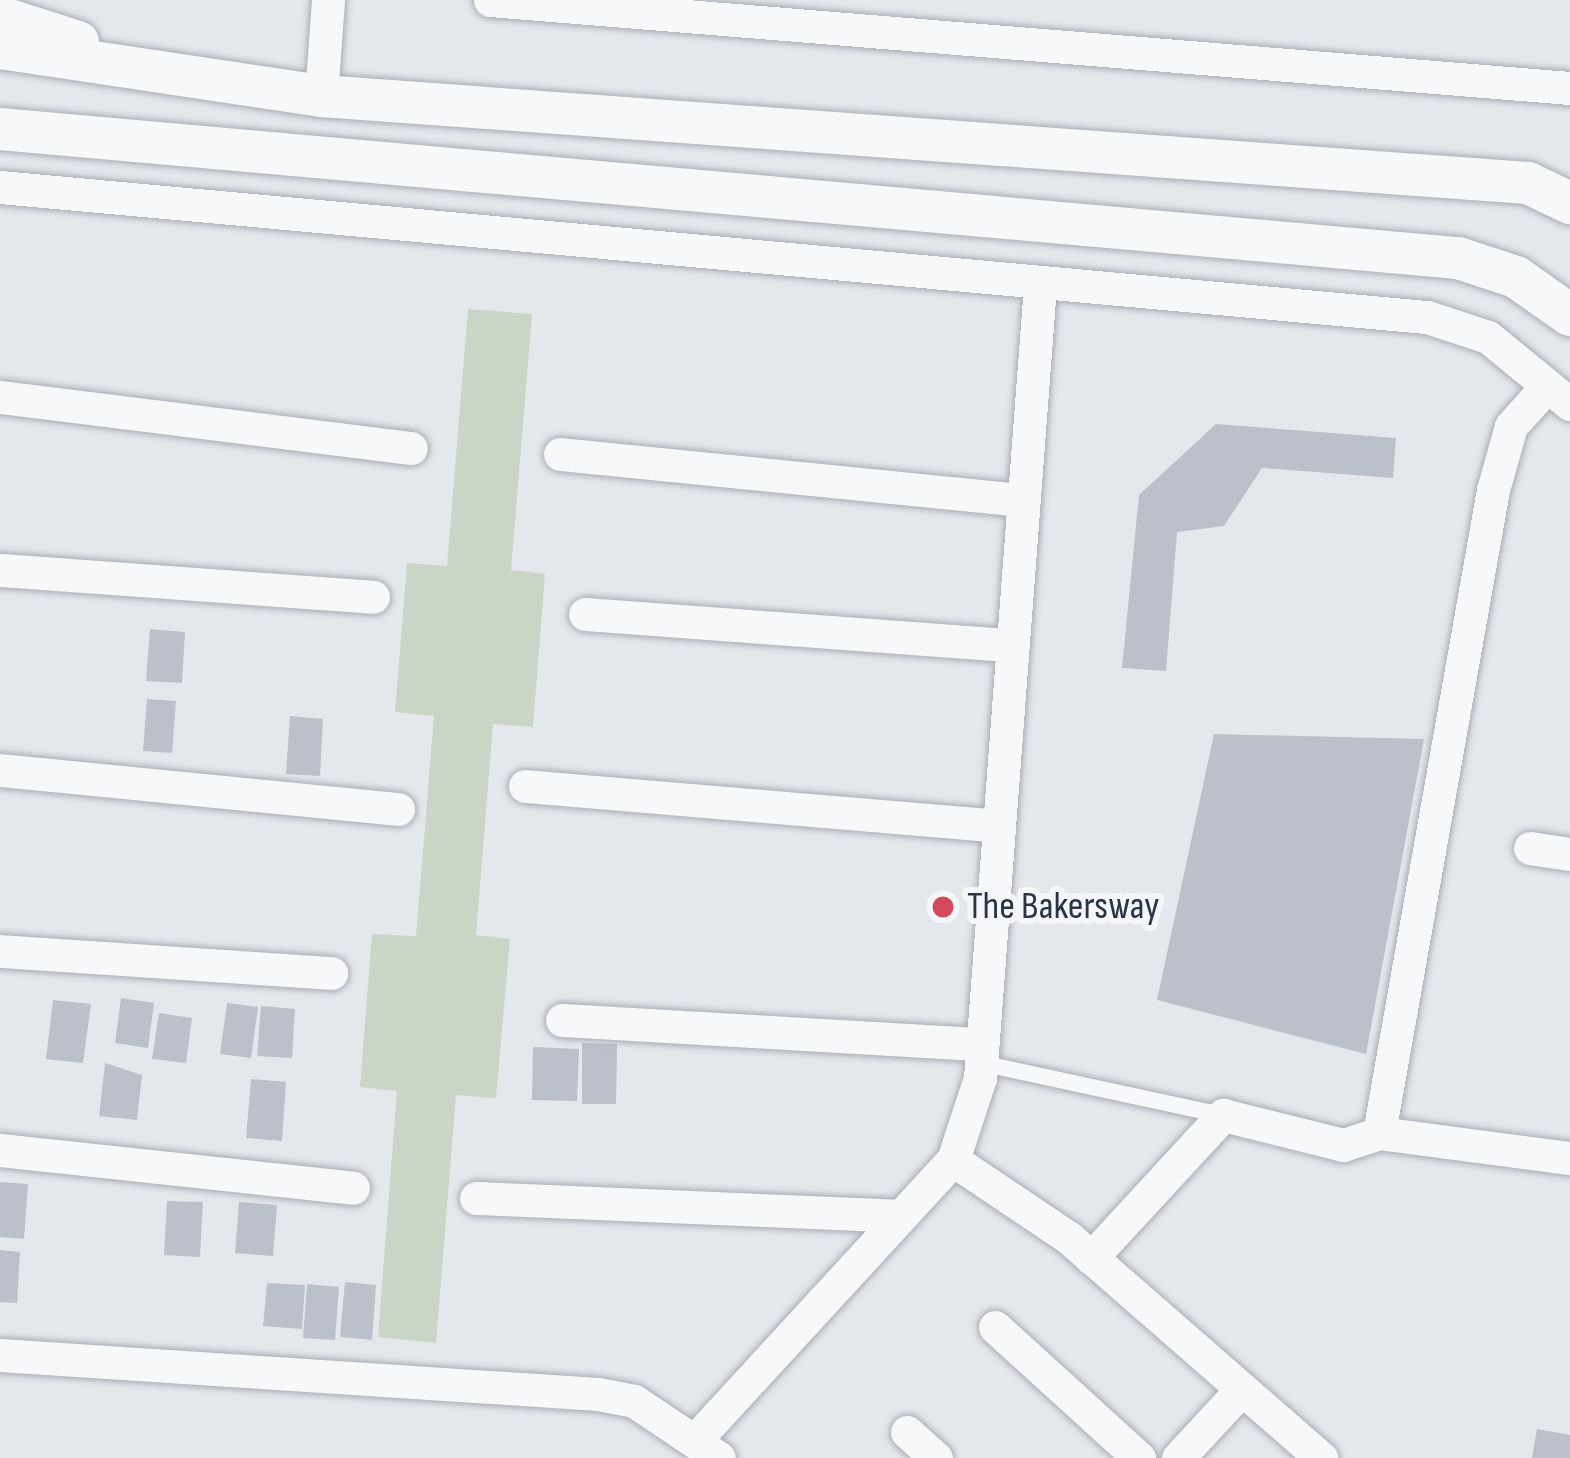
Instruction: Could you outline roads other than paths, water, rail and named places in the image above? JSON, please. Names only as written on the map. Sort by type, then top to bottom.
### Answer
[{"type":"street","points":[[321,96],[328,0]]},
{"type":"street","points":[[490,0],[1570,88]]},
{"type":"street","points":[[0,17],[116,57]]},
{"type":"street","points":[[0,48],[116,57],[321,96],[1528,183],[1570,202]]},
{"type":"street","points":[[0,129],[1457,258],[1516,277],[1570,315]]},
{"type":"street","points":[[0,156],[121,138]]},
{"type":"street","points":[[0,187],[1427,317],[1487,338],[1558,395],[1511,425],[1493,490],[1379,1133]]},
{"type":"street","points":[[0,1354],[598,1394],[708,1448],[898,1216],[953,1160],[982,1054],[1040,285]]},
{"type":"street","points":[[0,397],[411,448]]},
{"type":"street","points":[[560,454],[1024,500]]},
{"type":"street","points":[[0,570],[373,597]]},
{"type":"street","points":[[585,614],[1011,645]]},
{"type":"street","points":[[0,770],[398,809]]},
{"type":"street","points":[[525,786],[998,826]]},
{"type":"street","points":[[1530,848],[1570,854]]},
{"type":"street","points":[[0,951],[331,973]]},
{"type":"street","points":[[562,1020],[982,1054]]},
{"type":"street","points":[[1091,1258],[1223,1115],[1343,1145],[1379,1133],[1570,1158]]},
{"type":"street","points":[[0,1150],[353,1188]]},
{"type":"street","points":[[953,1160],[1091,1258],[1321,1458]]},
{"type":"street","points":[[476,1198],[898,1216]]},
{"type":"street","points":[[994,1327],[1139,1458]]},
{"type":"street","points":[[1178,1458],[1242,1389]]},
{"type":"street","points":[[907,1432],[936,1458]]},
{"type":"lane","points":[[982,1054],[1223,1115]]},
{"type":"place","name":"The Bakersway","points":[[943,907]]}]
